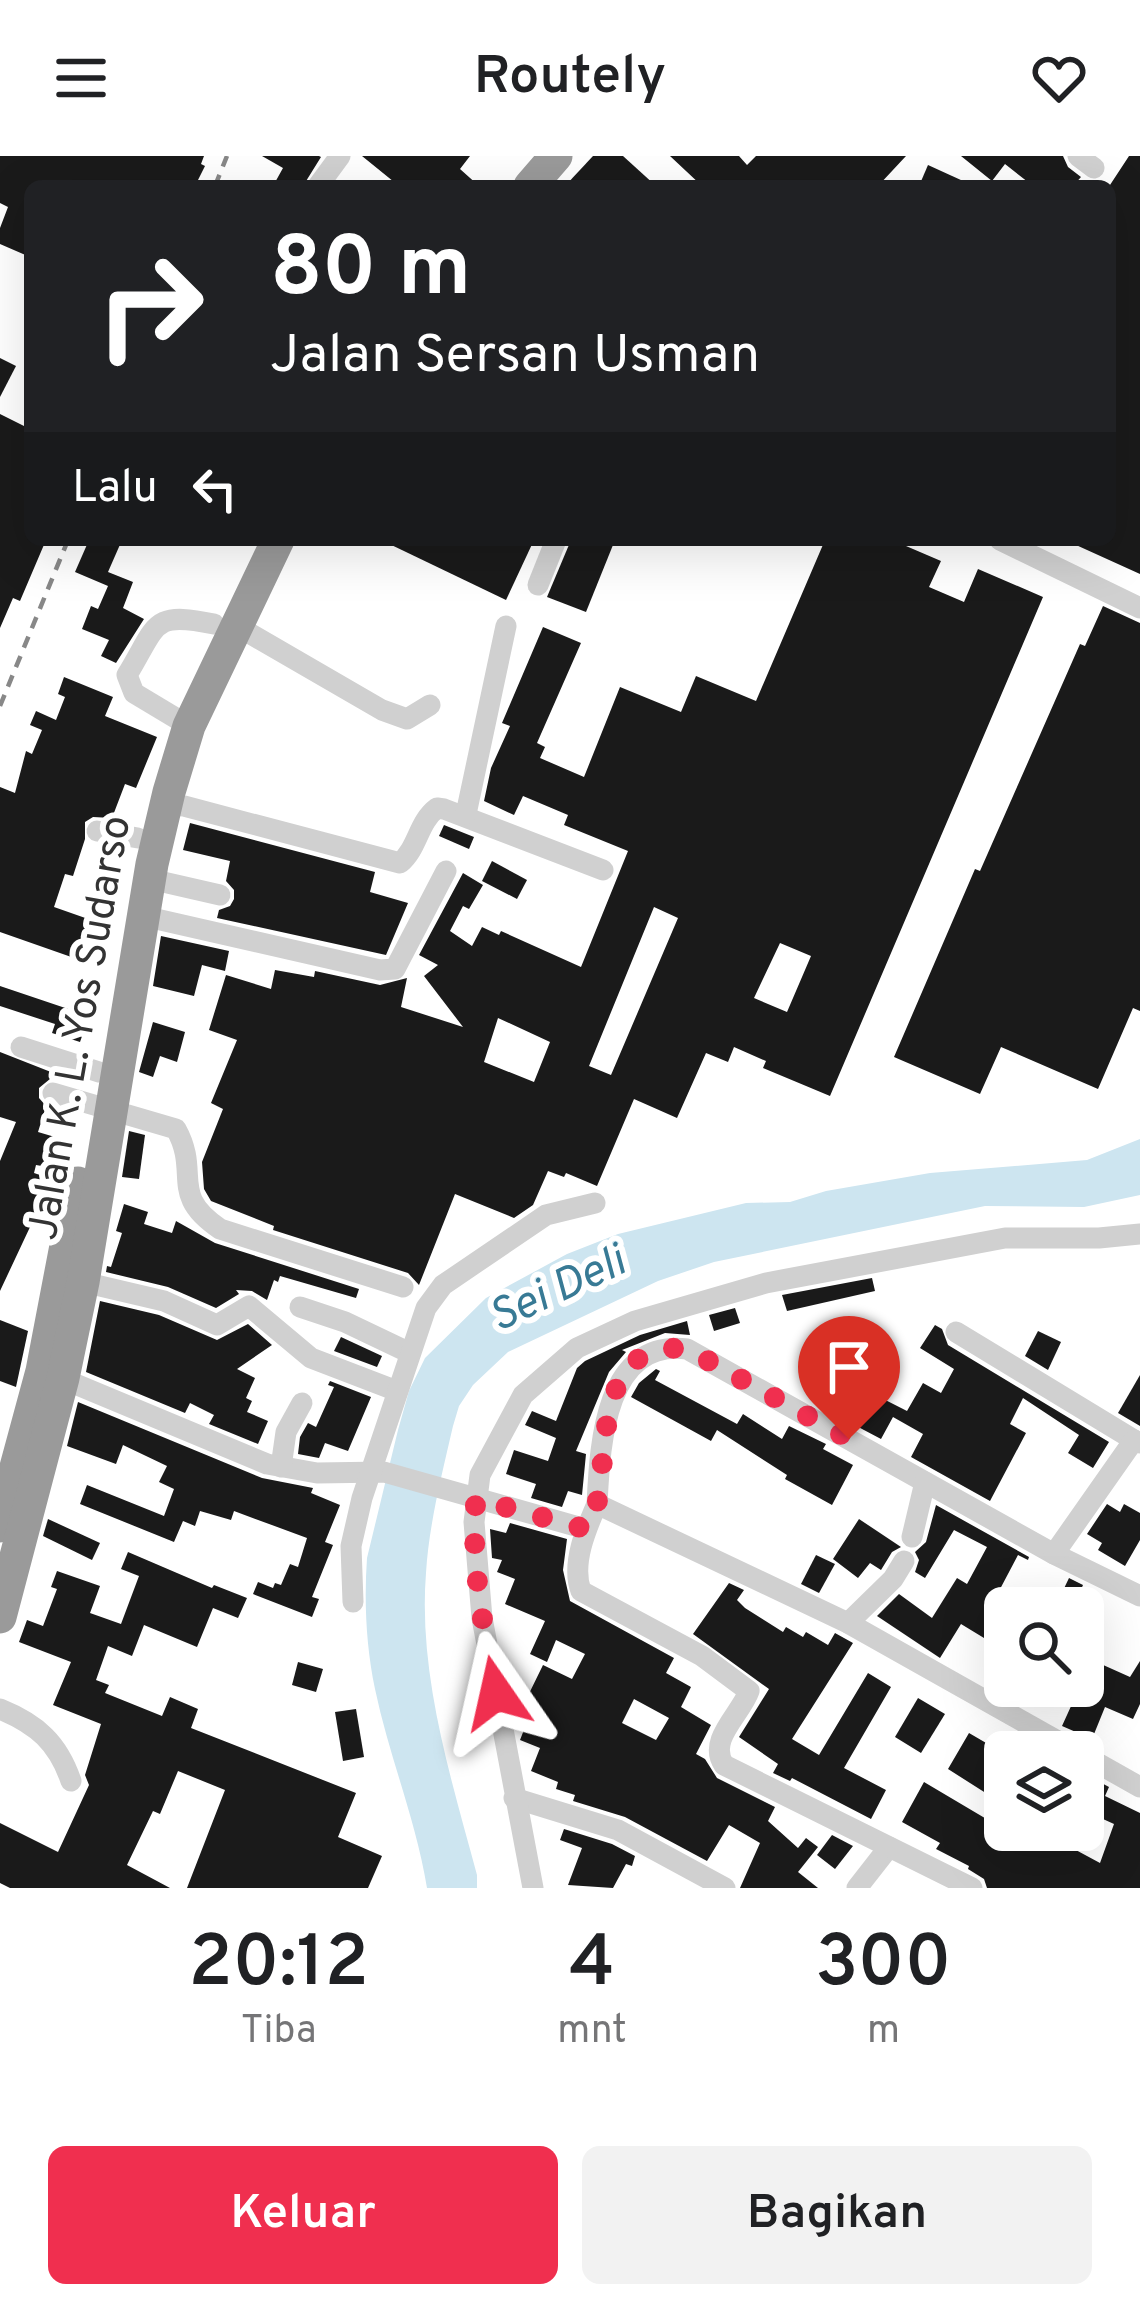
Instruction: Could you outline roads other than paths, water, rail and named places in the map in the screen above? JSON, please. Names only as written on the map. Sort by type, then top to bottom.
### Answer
[{"type":"highway","points":[[518,179],[556,156]]},
{"type":"highway","name":"Jalan K. L. Yos Sudarso","points":[[226,625],[252,546]]},
{"type":"highway","name":"Jalan K. L. Yos Sudarso","points":[[0,1617],[52,1374],[102,1094],[138,838],[180,723],[226,625],[274,546]]},
{"type":"highway","name":"Jalan K. L. Yos Sudarso","points":[[0,1526],[7,1466],[52,1374],[83,1282],[102,1094],[180,723]]},
{"type":"street","points":[[538,585],[554,546]]},
{"type":"street","points":[[1012,546],[1140,608]]},
{"type":"street","points":[[180,723],[134,693],[127,675],[157,625],[177,616],[226,625],[382,710],[407,718],[430,705]]},
{"type":"street","points":[[466,814],[506,626]]},
{"type":"street","points":[[166,805],[400,862],[412,850],[427,815],[436,808],[466,814],[603,870]]},
{"type":"street","points":[[97,831],[138,838]]},
{"type":"street","points":[[143,916],[380,970],[395,969],[446,871]]},
{"type":"street","points":[[150,879],[220,895]]},
{"type":"street","points":[[21,1047],[102,1094],[176,1129],[187,1148],[188,1200],[220,1229],[403,1287]]},
{"type":"street","points":[[53,1093],[102,1094]]},
{"type":"street","points":[[353,1602],[351,1546],[426,1308],[443,1285],[546,1215],[595,1203]]},
{"type":"street","points":[[533,1888],[482,1618],[474,1522],[466,1496],[523,1395],[577,1348],[635,1321],[766,1283],[957,1246],[1034,1236],[1140,1234]]},
{"type":"street","points":[[83,1282],[164,1301],[217,1325],[250,1306],[311,1358],[397,1391]]},
{"type":"street","points":[[300,1307],[410,1353]]},
{"type":"street","points":[[956,1332],[1137,1442],[1054,1554]]},
{"type":"street","points":[[972,1888],[724,1765],[718,1757],[719,1744],[749,1691],[702,1656],[581,1591],[577,1570],[597,1504],[604,1426],[622,1378],[633,1364],[666,1348],[687,1349],[1054,1554],[1140,1596]]},
{"type":"street","points":[[52,1374],[128,1409],[281,1466],[317,1473],[378,1471],[586,1529]]},
{"type":"street","points":[[281,1466],[286,1432],[302,1403]]},
{"type":"street","points":[[912,1538],[925,1482]]},
{"type":"street","points":[[597,1504],[848,1623],[1039,1731]]},
{"type":"street","points":[[848,1623],[893,1579],[904,1561]]},
{"type":"street","points":[[0,1709],[26,1720],[57,1746],[71,1781]]},
{"type":"street","points":[[1104,1767],[1140,1786]]},
{"type":"street","points":[[514,1798],[618,1830],[725,1888]]},
{"type":"street","points":[[857,1888],[889,1847]]},
{"type":"water","name":"Sei Deli","points":[[1140,1139],[1140,1195],[1084,1207],[985,1206],[714,1262],[658,1281],[508,1352],[473,1385],[459,1406],[440,1481],[425,1611],[439,1726],[477,1888],[427,1888],[375,1689],[366,1591],[367,1558],[398,1430],[425,1358],[486,1298],[567,1254],[618,1234],[746,1203],[790,1202],[930,1173],[1087,1160]]},
{"type":"railway","points":[[217,180],[227,156]]},
{"type":"railway","points":[[0,706],[66,546]]}]
